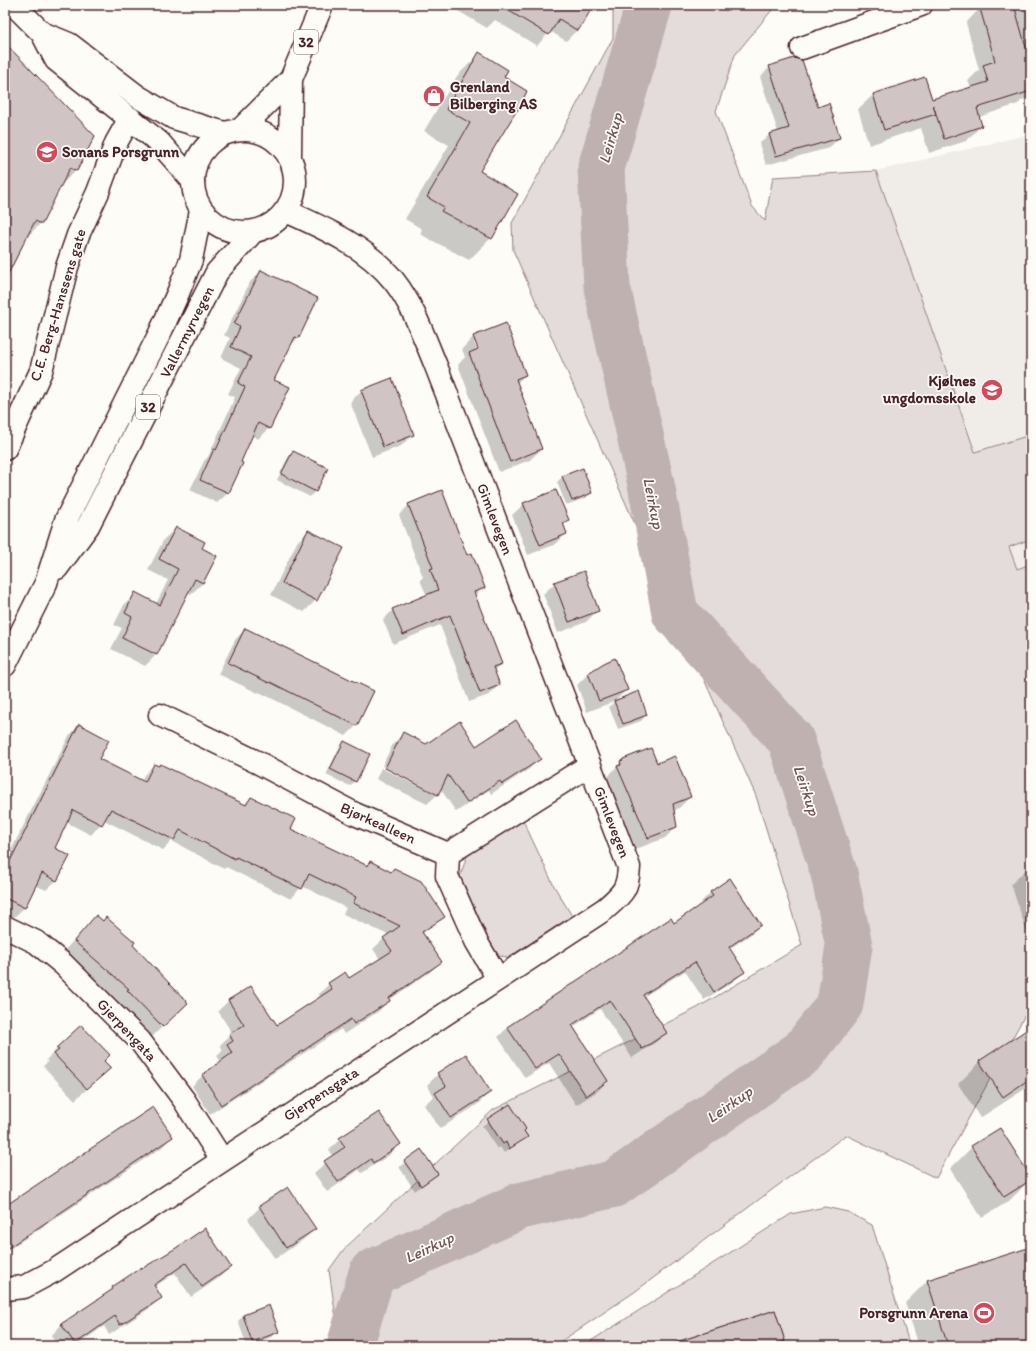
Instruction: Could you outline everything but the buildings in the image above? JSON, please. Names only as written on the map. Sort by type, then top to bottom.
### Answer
[{"type":"street","points":[[14,5],[42,33],[56,60],[159,142],[193,182]]},
{"type":"street","name":"32","points":[[290,157],[291,79],[322,5]]},
{"type":"street","points":[[802,48],[921,5]]},
{"type":"street","points":[[42,33],[69,44],[137,96],[174,118],[232,132]]},
{"type":"street","name":"32","points":[[232,132],[291,79]]},
{"type":"street","name":"C.E. Berg-Hanssens gate","points":[[5,449],[41,371],[67,267],[78,235],[98,192],[116,143],[130,118]]},
{"type":"street","name":"32","points":[[255,131],[269,136],[281,145],[290,157],[295,171],[296,186],[293,199],[286,211],[277,221],[265,229],[252,233],[238,233],[225,229],[212,222],[201,210],[195,197],[193,182],[195,166],[201,152],[211,140],[232,132],[255,131]]},
{"type":"street","name":"Vallermyrvegen","points":[[5,664],[46,583],[66,520],[160,333],[178,293],[191,260],[201,210]]},
{"type":"street","name":"Gimlevegen","points":[[286,211],[322,227],[376,262],[394,281],[408,303],[436,366],[629,867],[629,883]]},
{"type":"street","name":"Vallermyrvegen","points":[[46,583],[88,526],[217,272],[252,233]]},
{"type":"street","name":"Bjørkealleen","points":[[160,715],[257,762],[355,814],[448,854]]},
{"type":"street","points":[[498,979],[476,941],[447,876],[448,854],[590,765]]},
{"type":"street","name":"Gjerpensgata","points":[[5,1289],[24,1287],[54,1271],[605,909],[620,896],[629,883]]},
{"type":"street","name":"Gjerpengata","points":[[5,927],[36,942],[63,964],[140,1041],[184,1100],[222,1160]]},
{"type":"shaded area","points":[[613,5],[776,5],[735,55],[716,111],[752,206],[765,221],[773,177],[876,171],[975,452],[1030,435],[1031,539],[1009,547],[1017,569],[1031,564],[1031,821],[1027,818],[1031,868],[1031,1004],[936,1178],[846,1135],[633,1293],[554,1346],[340,1346],[329,1270],[344,1249],[493,1110],[697,1008],[802,945],[756,796],[513,250],[512,223],[613,38]]},
{"type":"shaded area","name":"Kjølnes ungdomsskole","points":[[1031,134],[1031,610],[876,171]]},
{"type":"shaded area","points":[[522,818],[554,886],[572,916],[509,957],[499,956],[490,942],[460,876],[467,856],[481,841]]},
{"type":"shaded area","points":[[825,1207],[848,1212],[872,1225],[910,1346],[771,1346],[785,1341],[775,1310],[664,1346],[583,1346],[791,1214]]},
{"type":"waterway","name":"Leirkup","points":[[350,1346],[372,1273],[520,1206],[614,1184],[803,1052],[840,1004],[849,946],[834,873],[791,740],[675,613],[651,484],[607,287],[601,168],[649,5]]},
{"type":"place","name":"Grenland Bilberging AS","points":[[434,96]]},
{"type":"place","name":"Sonans Porsgrunn","points":[[47,152]]},
{"type":"place","name":"Kjølnes ungdomsskole","points":[[992,390]]},
{"type":"place","name":"Porsgrunn Arena","points":[[984,1313]]}]
